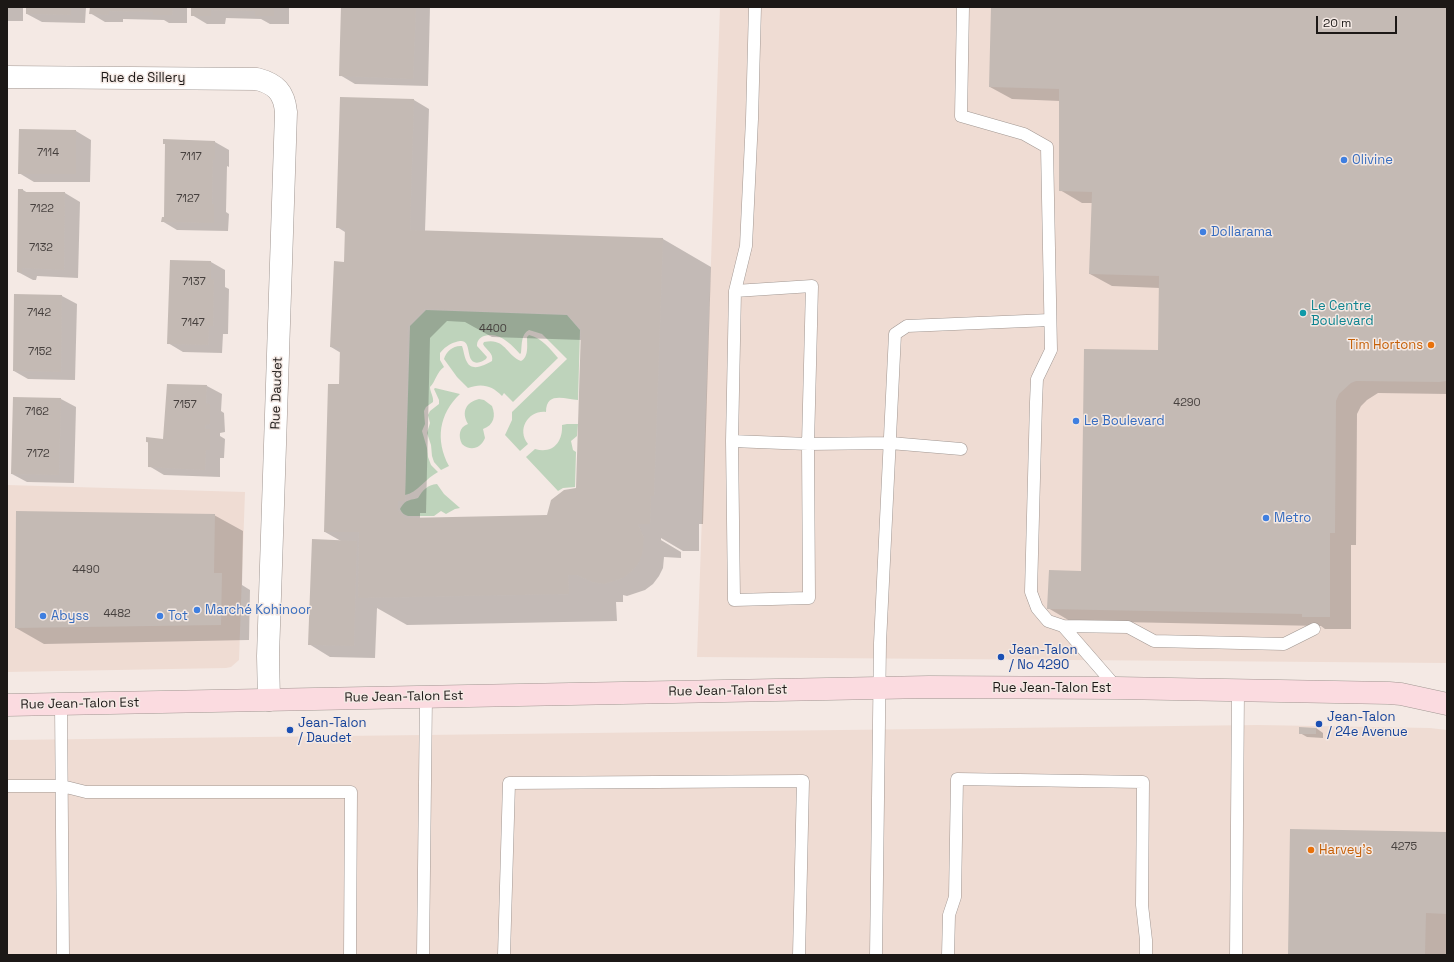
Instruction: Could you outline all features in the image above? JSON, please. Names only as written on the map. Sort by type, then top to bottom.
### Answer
[{"type":"main road","name":"Rue Jean-Talon Est","points":[[7,705],[880,688],[1117,688],[1400,694],[1447,704]]},
{"type":"street","name":"Rue de Sillery","points":[[7,77],[257,79],[272,84],[277,88]]},
{"type":"street","name":"Rue Daudet","points":[[269,700],[268,656],[286,112],[284,99],[277,88]]},
{"type":"lane","points":[[735,291],[812,286],[808,444],[808,598],[734,600],[732,442],[735,291],[746,246],[755,7]]},
{"type":"lane","points":[[962,7],[961,116],[1024,134],[1047,147],[1050,350],[1037,379],[1031,592],[1038,608],[1048,621],[1062,626],[1128,627],[1154,641],[1284,644],[1314,629]]},
{"type":"lane","points":[[876,955],[880,688],[894,334],[907,326],[1050,320]]},
{"type":"lane","points":[[732,442],[808,444],[890,443],[961,449]]},
{"type":"lane","points":[[1062,626],[1117,688]]},
{"type":"lane","points":[[1236,955],[1238,690]]},
{"type":"lane","points":[[423,955],[426,697]]},
{"type":"lane","points":[[61,704],[63,955]]},
{"type":"lane","points":[[948,955],[949,915],[955,897],[957,779],[1143,782],[1142,905],[1146,955]]},
{"type":"lane","points":[[504,955],[509,783],[803,781],[799,955]]},
{"type":"lane","points":[[7,786],[62,786],[86,792],[351,792],[350,955]]},
{"type":"shaded area","name":"Le Boulevard","points":[[720,7],[1447,7],[1447,663],[697,657]]},
{"type":"shaded area","points":[[7,485],[245,492],[239,660],[231,667],[226,668],[7,672]]},
{"type":"shaded area","points":[[1258,725],[1430,728],[1447,730],[1447,955],[7,955],[7,740]]},
{"type":"green space","points":[[426,310],[567,315],[580,330],[578,400],[562,398],[553,399],[549,401],[546,412],[540,412],[530,417],[526,422],[523,432],[528,444],[520,451],[505,435],[512,420],[512,412],[567,359],[542,334],[529,330],[523,337],[520,354],[509,343],[500,337],[495,335],[484,336],[478,341],[477,346],[487,357],[486,359],[476,363],[471,360],[465,342],[461,341],[449,345],[440,353],[440,360],[444,367],[439,372],[430,387],[433,402],[426,407],[424,411],[425,424],[422,431],[431,465],[438,472],[414,491],[405,495],[410,326]]},
{"type":"green space","points":[[529,335],[542,341],[558,358],[513,402],[504,393],[502,396],[490,387],[482,385],[468,388],[457,377],[444,359],[451,349],[456,346],[462,346],[465,358],[469,365],[472,367],[482,366],[492,361],[491,354],[483,344],[484,342],[491,341],[501,344],[521,361],[524,359],[526,354],[527,337]]},
{"type":"green space","points":[[434,389],[460,394],[447,410],[441,428],[442,447],[449,466],[441,470],[434,462],[427,433],[430,423],[428,415],[430,411],[439,404],[439,400]]},
{"type":"green space","points":[[479,399],[484,400],[492,406],[494,417],[492,423],[483,429],[485,438],[481,444],[475,448],[469,448],[462,444],[460,432],[465,425],[468,424],[465,415],[466,408],[471,402]]},
{"type":"green space","points":[[578,424],[577,436],[571,441],[573,450],[576,452],[575,487],[563,488],[558,491],[526,457],[535,449],[547,450],[555,446],[561,437],[562,425]]},
{"type":"green space","points":[[437,484],[444,494],[460,508],[446,514],[441,511],[434,516],[408,516],[402,513],[400,509],[406,502],[418,498],[426,488]]},
{"type":"building","points":[[26,7],[71,7],[71,15],[26,14]]},
{"type":"building","points":[[90,7],[173,7],[172,15],[153,15],[153,12],[109,11],[109,15],[89,14]]},
{"type":"building","points":[[191,7],[274,7],[274,16],[255,16],[255,11],[211,10],[211,16],[191,16]]},
{"type":"building","points":[[341,7],[416,7],[413,79],[339,76]]},
{"type":"building","name":"Le Centre Boulevard","points":[[991,7],[1447,7],[1447,381],[1356,381],[1351,383],[1339,394],[1336,401],[1335,533],[1330,533],[1330,617],[1302,617],[1302,614],[1047,609],[1049,570],[1081,571],[1084,349],[1158,350],[1159,276],[1089,274],[1092,192],[1059,191],[1059,89],[989,87]]},
{"type":"building","points":[[340,97],[414,99],[410,230],[663,238],[654,496],[651,496],[650,524],[638,524],[644,538],[642,555],[638,564],[631,572],[623,578],[604,584],[592,582],[577,575],[568,575],[569,594],[358,598],[359,532],[324,532],[328,384],[339,384],[340,348],[330,347],[334,261],[344,262],[345,228],[336,228]],"holes":[[[425,309],[567,314],[581,329],[576,488],[564,490],[551,500],[547,515],[405,518],[398,510],[398,501],[405,501],[408,326]]]},
{"type":"building","points":[[19,129],[76,130],[76,174],[18,174]]},
{"type":"building","points":[[163,139],[215,141],[212,204],[214,204],[214,223],[161,222],[162,217],[164,217],[165,144],[163,144]]},
{"type":"building","points":[[18,189],[23,189],[23,192],[65,192],[64,270],[22,268],[22,273],[17,272]]},
{"type":"building","points":[[170,260],[211,261],[211,279],[214,279],[213,326],[209,326],[208,345],[167,344]]},
{"type":"building","points":[[14,294],[62,295],[61,372],[13,371]]},
{"type":"building","points":[[167,384],[207,385],[206,403],[210,404],[210,424],[206,425],[205,427],[206,429],[210,429],[210,450],[206,450],[205,470],[148,467],[148,442],[146,442],[146,437],[163,439]]},
{"type":"building","points":[[13,397],[61,398],[59,475],[11,474]]},
{"type":"building","points":[[16,511],[215,514],[214,573],[222,573],[221,625],[15,628]]},
{"type":"building","points":[[312,539],[357,541],[354,646],[308,645]]},
{"type":"building","points":[[1299,727],[1316,728],[1316,734],[1299,734]]},
{"type":"building","points":[[1290,829],[1447,832],[1447,914],[1426,913],[1425,955],[1288,955]]},
{"type":"place","name":"Olivine","points":[[1344,160]]},
{"type":"place","name":"Dollarama","points":[[1203,232]]},
{"type":"place","name":"Le Centre Boulevard","points":[[1303,313]]},
{"type":"place","name":"Tim Hortons","points":[[1431,345]]},
{"type":"place","name":"Le Boulevard","points":[[1076,421]]},
{"type":"place","name":"Metro","points":[[1266,518]]},
{"type":"place","name":"Marché Kohinoor","points":[[197,610]]},
{"type":"place","name":"Abyss","points":[[43,616]]},
{"type":"place","name":"Tot","points":[[160,616]]},
{"type":"place","name":"Jean-Talon / No 4290","points":[[1001,657]]},
{"type":"place","name":"Jean-Talon / 24e Avenue","points":[[1319,724]]},
{"type":"place","name":"Jean-Talon / Daudet","points":[[290,730]]},
{"type":"place","name":"Harvey's","points":[[1311,850]]}]
